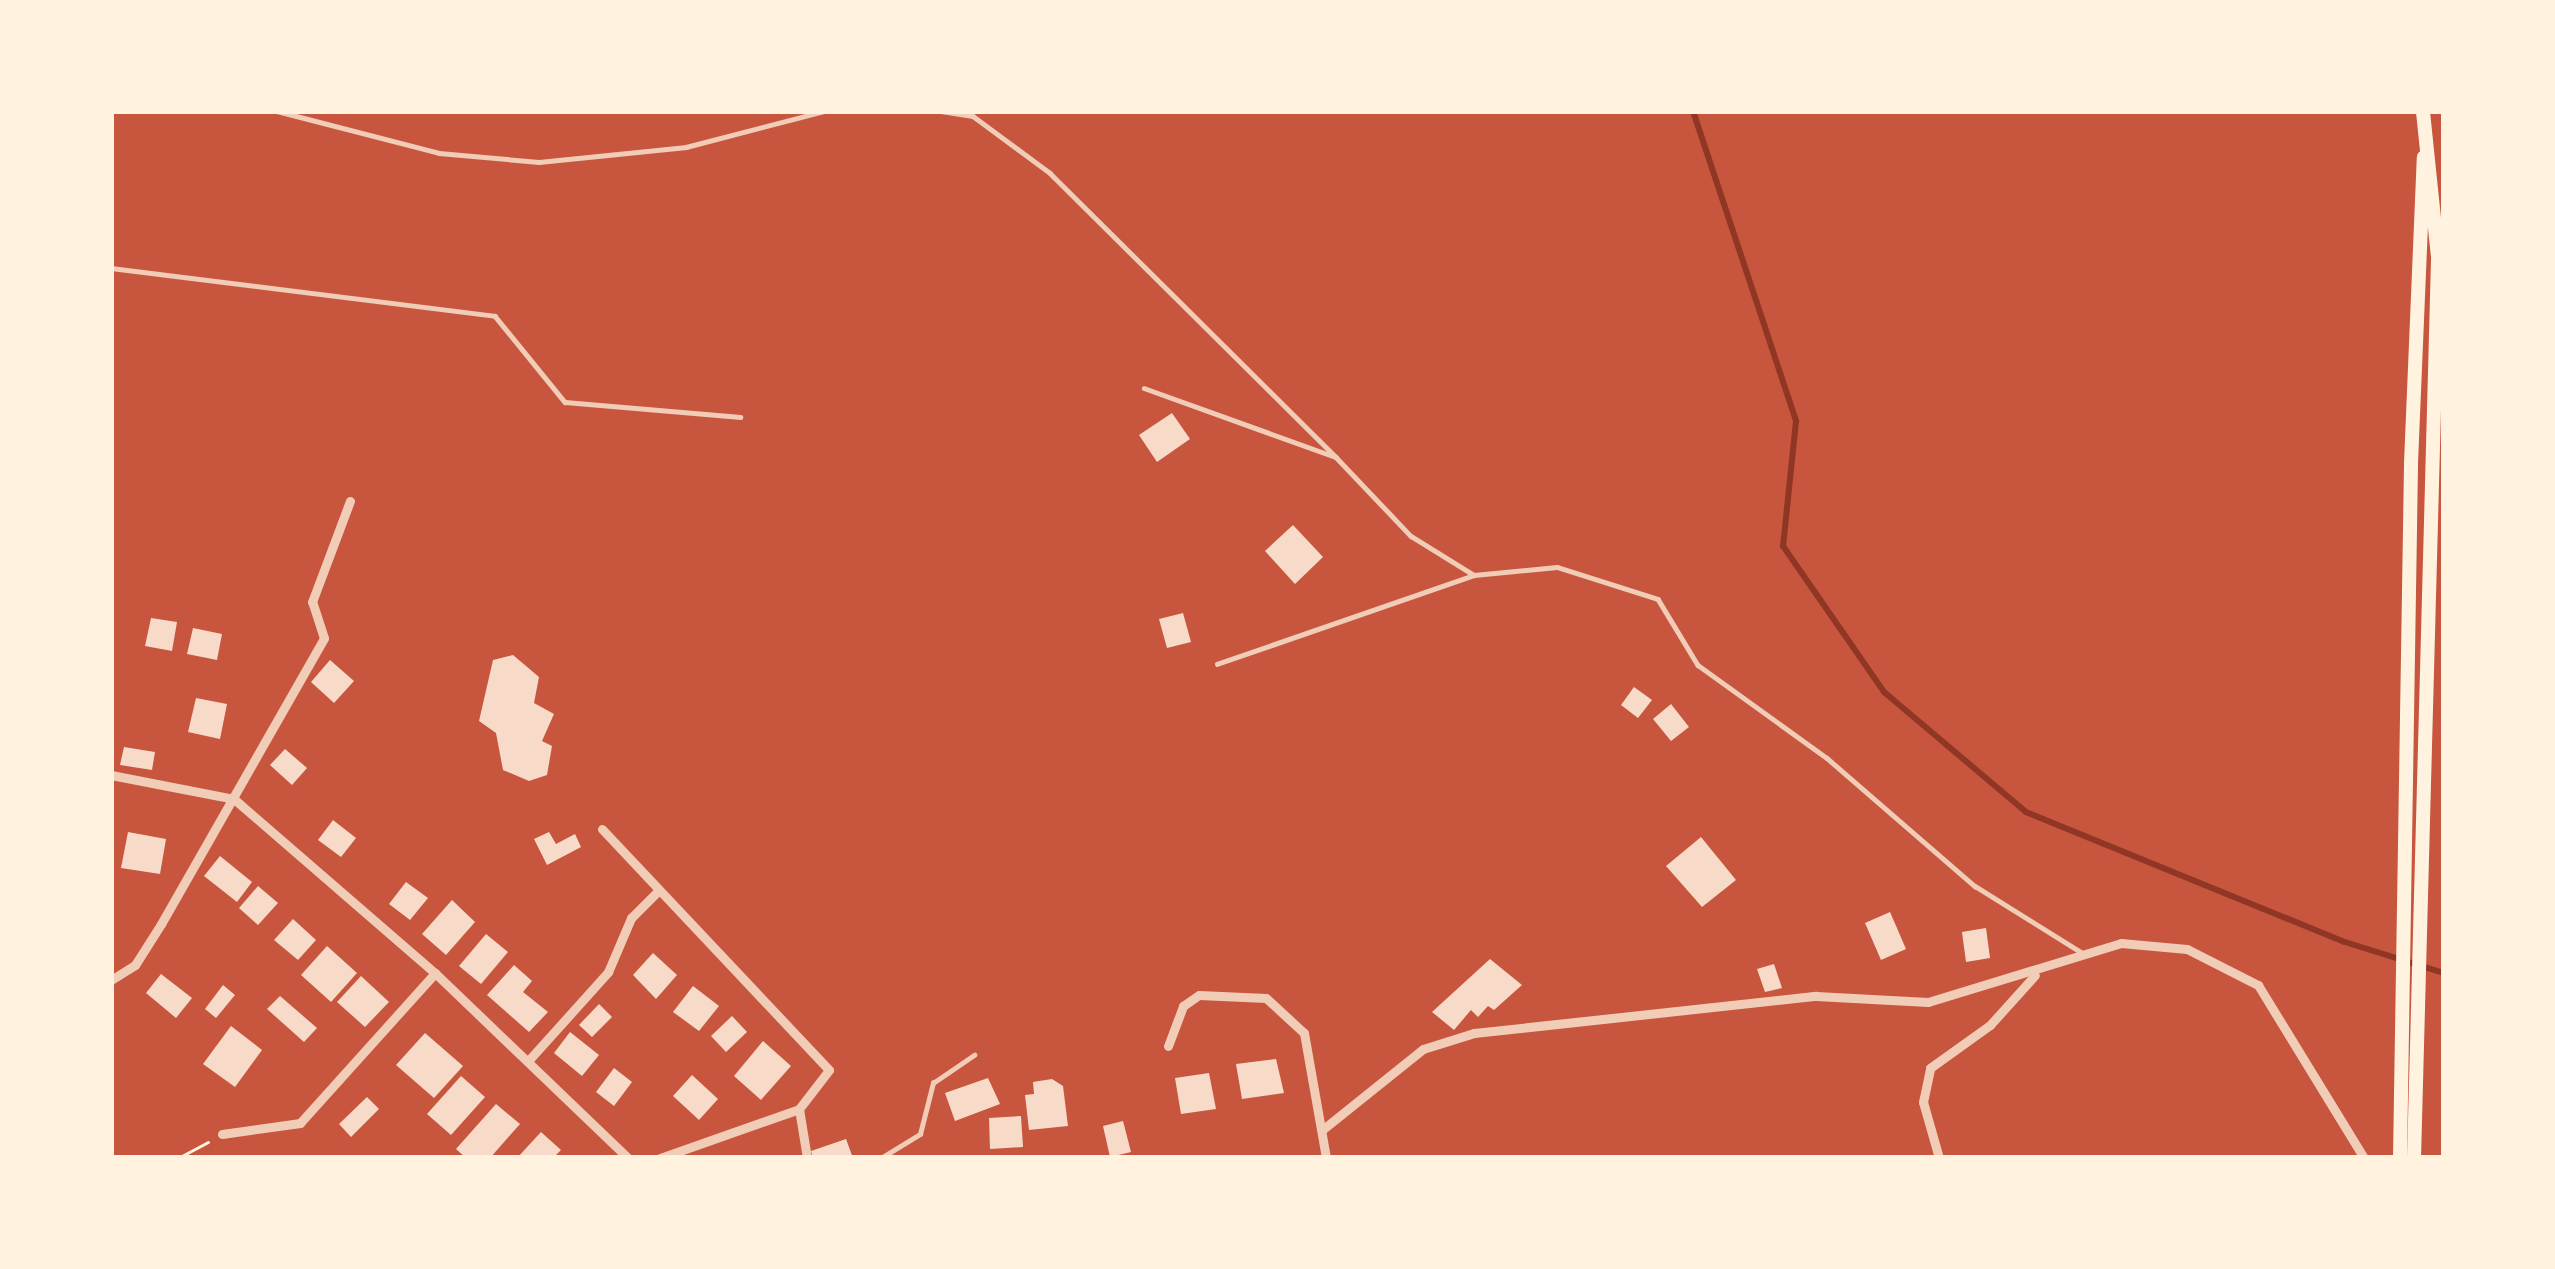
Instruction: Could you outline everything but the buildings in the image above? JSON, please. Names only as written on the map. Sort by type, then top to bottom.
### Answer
[{"type":"highway","points":[[2408,943],[2431,721],[2440,428],[2441,259],[2423,111]]},
{"type":"highway","points":[[2426,140],[2444,137]]},
{"type":"highway","points":[[2414,1158],[2408,943],[2420,194],[2426,140]]},
{"type":"highway","points":[[2400,1158],[2408,981]]},
{"type":"street","points":[[111,980],[135,965],[324,638],[312,602],[350,501]]},
{"type":"street","points":[[111,775],[234,799],[435,973],[628,1158]]},
{"type":"street","points":[[602,829],[656,893],[829,1070],[799,1109],[685,1154],[660,1158]]},
{"type":"street","points":[[528,1061],[608,973],[631,918],[656,893]]},
{"type":"street","points":[[1322,1130],[1423,1049],[1474,1034],[1816,996],[1928,1002],[2121,943],[2187,949],[2258,986],[2364,1158]]},
{"type":"street","points":[[1939,1158],[1923,1102],[1930,1068],[1990,1025],[2038,971]]},
{"type":"street","points":[[222,1134],[300,1124],[435,973]]},
{"type":"street","points":[[1168,1046],[1183,1006],[1199,995],[1266,998],[1304,1034],[1326,1158]]},
{"type":"street","points":[[799,1109],[807,1158]]},
{"type":"lane","points":[[277,111],[439,153],[539,162],[686,147],[824,111]]},
{"type":"lane","points":[[941,111],[974,116],[1050,173],[1411,536],[1474,575]]},
{"type":"lane","points":[[111,268],[495,316],[566,401],[740,417]]},
{"type":"lane","points":[[1144,388],[1336,457]]},
{"type":"lane","points":[[1217,664],[1474,575],[1558,568],[1658,599],[1698,665],[1826,758],[1975,886],[2086,955]]},
{"type":"lane","points":[[881,1158],[920,1134],[933,1083],[974,1055]]},
{"type":"path","points":[[178,1158],[222,1134]]},
{"type":"waterway","points":[[1693,111],[1796,421],[1783,546],[1884,692],[2026,812],[2345,942],[2444,973]]}]
